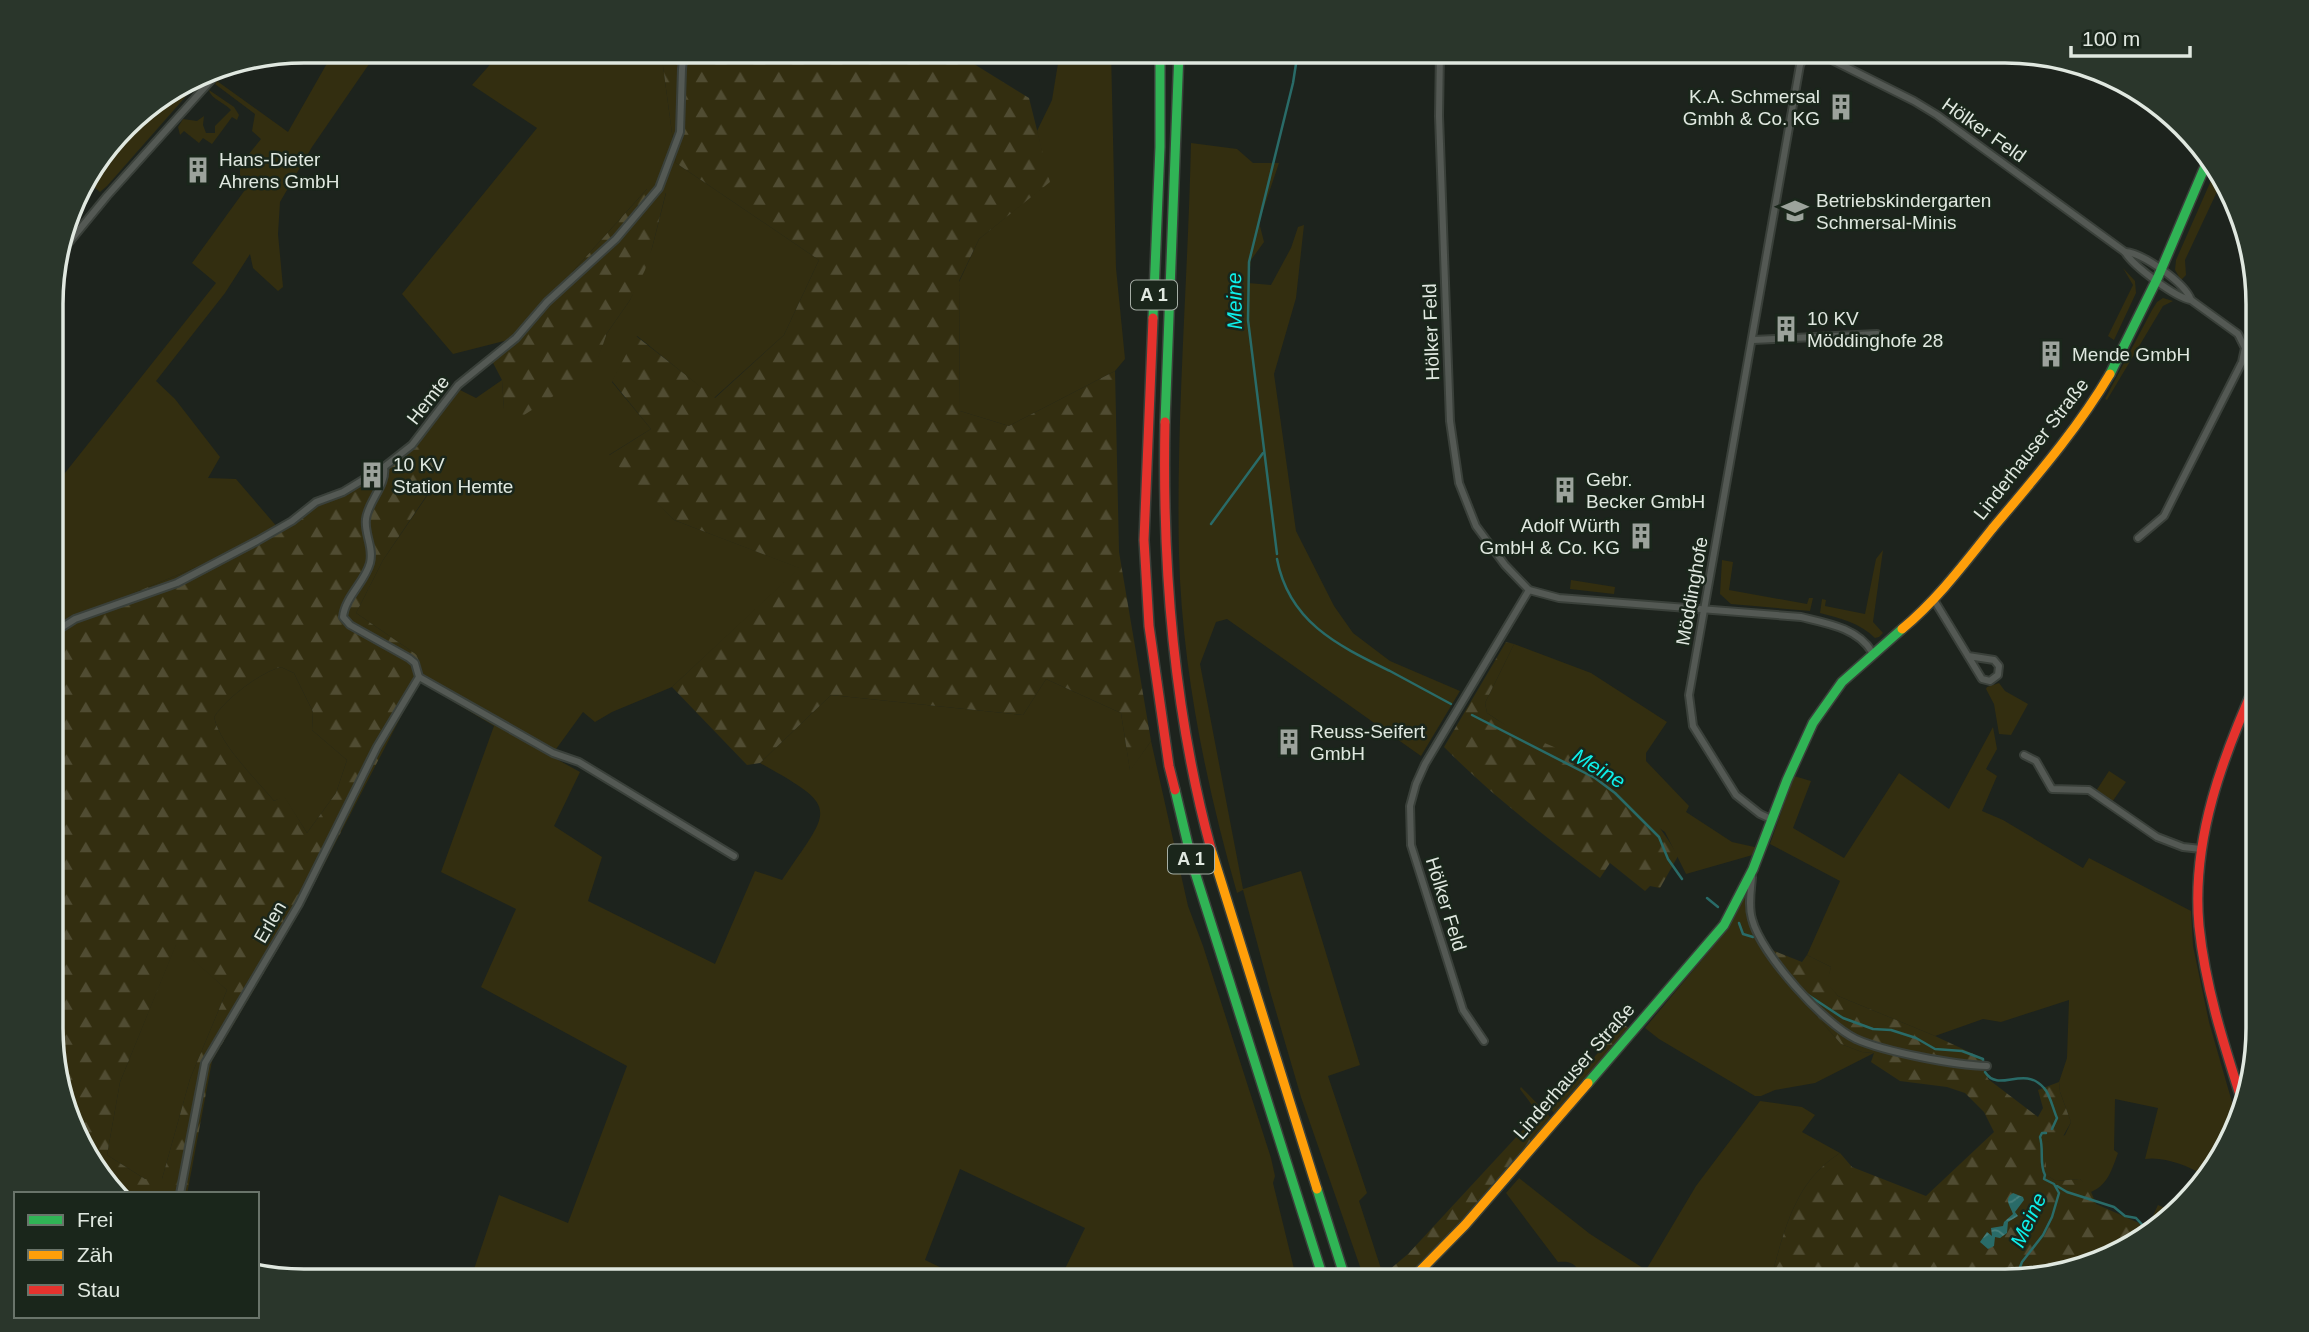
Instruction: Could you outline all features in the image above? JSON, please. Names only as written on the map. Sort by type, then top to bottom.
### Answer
[{"type":"main road","name":"A 1","points":[[1160,63],[1160,147],[1144,540],[1149,626],[1170,766],[1193,866],[1320,1268]]},
{"type":"main road","name":"A 1","points":[[1179,63],[1165,415],[1165,555],[1176,678],[1189,762],[1207,836],[1242,957],[1342,1268]]},
{"type":"main road","name":"Linderhauser Straße","points":[[1422,1268],[1465,1225],[1716,933],[1739,902],[1752,875],[1789,771],[1809,727],[1844,680],[1872,652],[1934,600],[2043,468],[2097,395],[2161,269],[2204,168]]},
{"type":"main road","points":[[2238,1087],[2204,963],[2198,899],[2201,849],[2208,812],[2236,725],[2245,706]]},
{"type":"street","name":"Hemte","points":[[63,627],[91,612],[177,583],[292,521],[316,502],[343,492],[384,467],[412,445],[458,385],[504,350],[547,302],[616,239],[659,188],[680,132],[683,63]]},
{"type":"street","name":"Hölker Feld","points":[[1440,63],[1439,116],[1451,421],[1459,483],[1476,526],[1505,565],[1529,590],[1425,764],[1410,806],[1411,845],[1418,872],[1463,1010],[1484,1041]]},
{"type":"street","name":"Möddinghofe","points":[[1772,819],[1760,814],[1736,795],[1693,726],[1689,695],[1801,63]]},
{"type":"street","name":"Hölker Feld","points":[[1838,63],[1937,115],[2125,252],[2130,260],[2183,299],[2192,300],[2189,292],[2161,269],[2134,252],[2125,252]]},
{"type":"street","points":[[73,237],[208,84]]},
{"type":"street","points":[[2138,538],[2164,516],[2244,356],[2245,348],[2238,334],[2192,300]]},
{"type":"street","points":[[1753,340],[1877,334]]},
{"type":"street","points":[[384,467],[384,479],[374,496],[366,521],[371,549],[370,564],[343,617],[350,625],[409,658],[415,663],[419,677],[553,753],[579,762],[734,856]]},
{"type":"street","points":[[1529,590],[1559,598],[1784,615],[1823,622],[1860,636],[1872,652]]},
{"type":"street","points":[[1934,600],[1968,656],[1982,679],[1990,681],[1998,675],[1999,666],[1994,660],[1968,656]]},
{"type":"street","name":"Erlen","points":[[180,1192],[205,1063],[299,904],[377,747],[419,677]]},
{"type":"street","points":[[2024,755],[2036,761],[2052,789],[2089,790],[2157,837],[2201,849]]},
{"type":"street","name":"Linderhauser Straße","points":[[1752,875],[1751,918],[1766,948],[1788,979],[1839,1028],[1872,1045],[1956,1063],[1987,1066]]},
{"type":"green space","points":[[327,63],[370,63],[312,147],[280,202],[278,234],[283,287],[278,291],[253,268],[250,254],[225,293],[156,381],[175,399],[220,457],[208,478],[236,479],[278,528],[241,549],[63,622],[63,475],[216,283],[192,263],[250,183],[240,175],[240,165],[261,139],[252,131],[255,114],[215,84],[217,81],[288,132]]},
{"type":"green space","points":[[491,63],[663,63],[676,163],[819,260],[784,335],[714,398],[637,336],[612,382],[651,429],[609,455],[674,520],[800,568],[672,687],[595,722],[583,712],[551,756],[580,772],[554,826],[602,857],[588,901],[715,964],[755,871],[782,880],[818,823],[820,811],[816,801],[805,790],[760,763],[831,695],[1023,715],[1046,679],[1121,713],[1130,770],[1151,741],[1188,906],[1271,1158],[1275,1176],[1273,1183],[1294,1268],[1065,1269],[1085,1228],[960,1169],[925,1260],[943,1269],[474,1269],[499,1195],[568,1223],[627,1066],[481,987],[516,909],[441,872],[494,726],[419,681],[423,674],[417,655],[356,613],[383,560],[431,490],[412,445],[456,388],[476,398],[502,380],[504,409],[593,370],[607,333],[630,300],[652,248],[666,193],[647,189],[512,339],[453,354],[402,294],[537,128],[472,85]]},
{"type":"green space","points":[[663,63],[972,63],[1029,98],[1050,182],[979,239],[959,281],[960,411],[1009,426],[1115,371],[1119,552],[1151,741],[1130,771],[1121,713],[1046,679],[1023,715],[831,695],[760,763],[747,765],[672,687],[799,568],[674,520],[608,456],[651,429],[612,381],[636,336],[715,398],[784,335],[819,260],[676,163]]},
{"type":"green space","points":[[1058,63],[1111,63],[1116,268],[1125,359],[1115,371],[1009,426],[960,411],[959,282],[979,239],[1049,182],[1037,131],[1052,100]]},
{"type":"green space","points":[[209,90],[234,107],[239,115],[237,120],[232,117],[212,144],[203,138],[199,143],[184,131],[180,135],[178,127],[183,119],[197,121],[204,116],[206,133],[215,133],[215,126],[231,110],[212,96]]},
{"type":"green space","points":[[189,92],[107,186],[100,192],[94,187],[123,145],[145,123]]},
{"type":"green space","points":[[1191,143],[1237,149],[1253,163],[1279,163],[1259,222],[1264,242],[1251,260],[1248,283],[1271,285],[1291,248],[1298,227],[1304,225],[1296,298],[1274,374],[1296,531],[1334,606],[1353,633],[1390,661],[1460,691],[1421,756],[1227,619],[1216,622],[1200,664],[1243,889],[1301,871],[1360,1065],[1328,1076],[1367,1193],[1359,1201],[1381,1268],[1361,1268],[1301,1097],[1243,890],[1237,893],[1215,811],[1190,683],[1181,598],[1179,503]]},
{"type":"green space","points":[[2211,180],[2217,191],[2185,260],[2186,275],[2181,280],[2175,270],[2176,260]]},
{"type":"green space","points":[[648,188],[666,192],[652,248],[645,270],[630,300],[607,333],[594,370],[524,415],[504,409],[502,380],[491,359]]},
{"type":"green space","points":[[2123,268],[2135,281],[2136,293],[2114,340],[2108,336],[2133,285]]},
{"type":"green space","points":[[2163,298],[2173,301],[2163,306],[2107,400],[2105,399],[2152,310]]},
{"type":"green space","points":[[413,445],[440,454],[447,484],[431,489],[383,560],[356,613],[417,655],[423,674],[299,913],[212,1061],[187,1192],[128,1192],[104,1162],[81,1120],[65,1059],[63,622],[241,549],[305,514]],"holes":[[[281,667],[294,673],[313,712],[312,730],[347,760],[336,793],[307,833],[284,796],[274,801],[240,761],[223,739],[214,717],[244,687],[272,670]],[[176,945],[227,990],[190,1079],[162,1179],[145,1179],[107,1155],[120,1082]]]},
{"type":"green space","points":[[1883,550],[1873,622],[1883,633],[1879,637],[1875,638],[1863,628],[1849,622],[1820,613],[1822,599],[1826,600],[1825,606],[1865,614],[1876,559]]},
{"type":"green space","points":[[1722,560],[1733,562],[1729,590],[1807,604],[1809,598],[1813,598],[1810,611],[1731,604],[1720,594]]},
{"type":"green space","points":[[1571,580],[1615,587],[1614,594],[1570,589]]},
{"type":"green space","points":[[1506,642],[1514,644],[1485,703],[1487,713],[1513,729],[1599,768],[1633,796],[1663,832],[1678,856],[1660,888],[1650,886],[1645,891],[1610,863],[1600,878],[1500,799],[1444,747]]},
{"type":"green space","points":[[1514,644],[1591,673],[1667,722],[1646,753],[1646,761],[1689,806],[1686,812],[1732,842],[1759,848],[1756,854],[1686,874],[1665,832],[1487,713],[1485,703]]},
{"type":"green space","points":[[281,667],[294,673],[313,712],[312,730],[347,760],[336,793],[307,833],[284,797],[274,801],[240,761],[223,739],[214,717],[244,687]]},
{"type":"green space","points":[[1999,683],[2005,691],[2028,704],[2011,735],[1999,734],[1994,704],[1986,689]]},
{"type":"green space","points":[[1993,727],[1997,749],[1986,769],[1997,776],[1982,811],[2003,820],[2083,868],[2089,858],[2191,911],[2193,946],[2209,1022],[2233,1105],[2214,1148],[2198,1172],[2168,1160],[2145,1159],[2158,1108],[2115,1099],[2114,1150],[2118,1153],[2109,1176],[2102,1185],[2091,1192],[2080,1179],[2056,1181],[2046,1175],[2046,1142],[2065,1135],[2071,1122],[2059,1082],[2067,1058],[2069,1000],[2001,1022],[1983,1019],[1935,1036],[1838,996],[1826,983],[1831,967],[1807,955],[1840,881],[1770,844],[1794,776],[1811,781],[1793,828],[1844,858],[1899,773],[1949,809]]},
{"type":"green space","points":[[2109,771],[2126,782],[2112,802],[2096,791]]},
{"type":"green space","points":[[1750,889],[1747,906],[1749,920],[1779,973],[1841,1044],[1862,1052],[1874,1053],[1815,1083],[1775,1090],[1761,1096],[1755,1096],[1645,1028],[1711,949]]},
{"type":"green space","points":[[176,944],[227,990],[190,1079],[162,1179],[145,1179],[107,1155],[120,1082]]},
{"type":"green space","points":[[1772,950],[1802,962],[1807,955],[1831,967],[1827,983],[1838,996],[1982,1058],[1988,1079],[2038,1117],[2043,1108],[2038,1090],[2059,1082],[2071,1122],[2061,1140],[2046,1142],[2046,1175],[2056,1181],[2080,1179],[2089,1187],[2096,1204],[2143,1225],[2125,1237],[2082,1256],[2021,1268],[1774,1268],[1786,1226],[1801,1194],[1824,1165],[1840,1153],[1852,1167],[1926,1196],[1994,1132],[1984,1112],[1965,1093],[1947,1087],[1900,1081],[1871,1062],[1874,1053],[1862,1052],[1841,1044],[1795,991],[1791,979]]},
{"type":"green space","points":[[1622,1024],[1629,1028],[1554,1113],[1551,1109]]},
{"type":"green space","points":[[1521,1087],[1551,1118],[1462,1221],[1415,1268],[1391,1268],[1408,1254],[1533,1119],[1535,1109]]},
{"type":"green space","points":[[1760,1101],[1802,1107],[1815,1115],[1802,1132],[1840,1153],[1824,1165],[1801,1194],[1786,1226],[1774,1268],[1647,1268],[1696,1186]]},
{"type":"green space","points":[[1519,1178],[1590,1234],[1643,1268],[1577,1268],[1569,1263],[1558,1262],[1506,1193]]},
{"type":"green space","points":[[2158,1205],[2164,1208],[2151,1219]]},
{"type":"water","points":[[2013,1193],[2024,1200],[2015,1212],[2018,1216],[2008,1222],[2007,1233],[2000,1238],[1995,1237],[1994,1246],[1988,1249],[1980,1242],[1987,1232],[1992,1236],[1991,1228],[2003,1226],[2013,1214],[2008,1198]]},
{"type":"waterway","name":"Meine","points":[[1277,554],[1248,320],[1249,262],[1296,63]]},
{"type":"waterway","points":[[1211,524],[1263,453]]},
{"type":"waterway","name":"Meine","points":[[1277,559],[1283,581],[1292,599],[1318,629],[1334,641],[1451,704]]},
{"type":"waterway","name":"Meine","points":[[1472,715],[1595,778],[1615,793],[1659,837],[1668,859],[1682,879]]},
{"type":"waterway","name":"Meine","points":[[1707,898],[1718,907]]},
{"type":"waterway","name":"Meine","points":[[1739,923],[1743,934],[1753,937]]},
{"type":"waterway","name":"Meine","points":[[1805,993],[1843,1018],[1873,1029],[1891,1030],[1916,1038],[1935,1049],[1962,1051],[1983,1059],[1983,1062]]},
{"type":"waterway","name":"Meine","points":[[1985,1072],[1997,1080],[2028,1078],[2036,1081],[2050,1098],[2057,1118],[2052,1129]]},
{"type":"waterway","name":"Meine","points":[[2020,1268],[2043,1235],[2059,1193],[2054,1184],[2044,1179],[2040,1137],[2042,1133],[2046,1133]]},
{"type":"waterway","points":[[2057,1186],[2067,1192],[2114,1207],[2125,1216],[2136,1218],[2143,1225]]},
{"type":"traffic: fast","points":[[1153,318],[1160,147],[1160,63]]},
{"type":"traffic: fast","points":[[1165,422],[1179,63]]},
{"type":"traffic: fast","points":[[2110,374],[2158,277],[2204,169]]},
{"type":"traffic: fast","points":[[1588,1083],[1724,925],[1753,869],[1787,780],[1813,723],[1842,682],[1902,629]]},
{"type":"traffic: fast","points":[[1175,790],[1193,866],[1320,1268]]},
{"type":"traffic: fast","points":[[1317,1189],[1342,1268]]},
{"type":"traffic: slow","points":[[1902,629],[1950,581],[2039,473],[2084,415],[2110,374]]},
{"type":"traffic: slow","points":[[1211,849],[1317,1189]]},
{"type":"traffic: slow","points":[[1422,1268],[1465,1225],[1588,1083]]},
{"type":"traffic: jam","points":[[1153,318],[1144,540],[1149,626],[1169,766],[1175,790]]},
{"type":"traffic: jam","points":[[1165,422],[1168,584],[1173,637],[1187,744],[1211,849]]},
{"type":"traffic: jam","points":[[2238,1088],[2210,992],[2199,926],[2198,894],[2200,862],[2212,799],[2245,709]]},
{"type":"place","name":"K.A. Schmersal Gmbh & Co. KG","points":[[1841,107]]},
{"type":"place","name":"Hans-Dieter Ahrens GmbH","points":[[198,170]]},
{"type":"place","name":"Betriebskindergarten Schmersal-Minis","points":[[1795,211]]},
{"type":"place","name":"10 KV Möddinghofe 28","points":[[1786,329]]},
{"type":"place","name":"Mende GmbH","points":[[2051,354]]},
{"type":"place","name":"10 KV Station Hemte","points":[[372,475]]},
{"type":"place","name":"Gebr. Becker GmbH","points":[[1565,490]]},
{"type":"place","name":"Adolf Würth GmbH & Co. KG","points":[[1641,536]]},
{"type":"place","name":"Reuss-Seifert GmbH","points":[[1289,742]]}]
